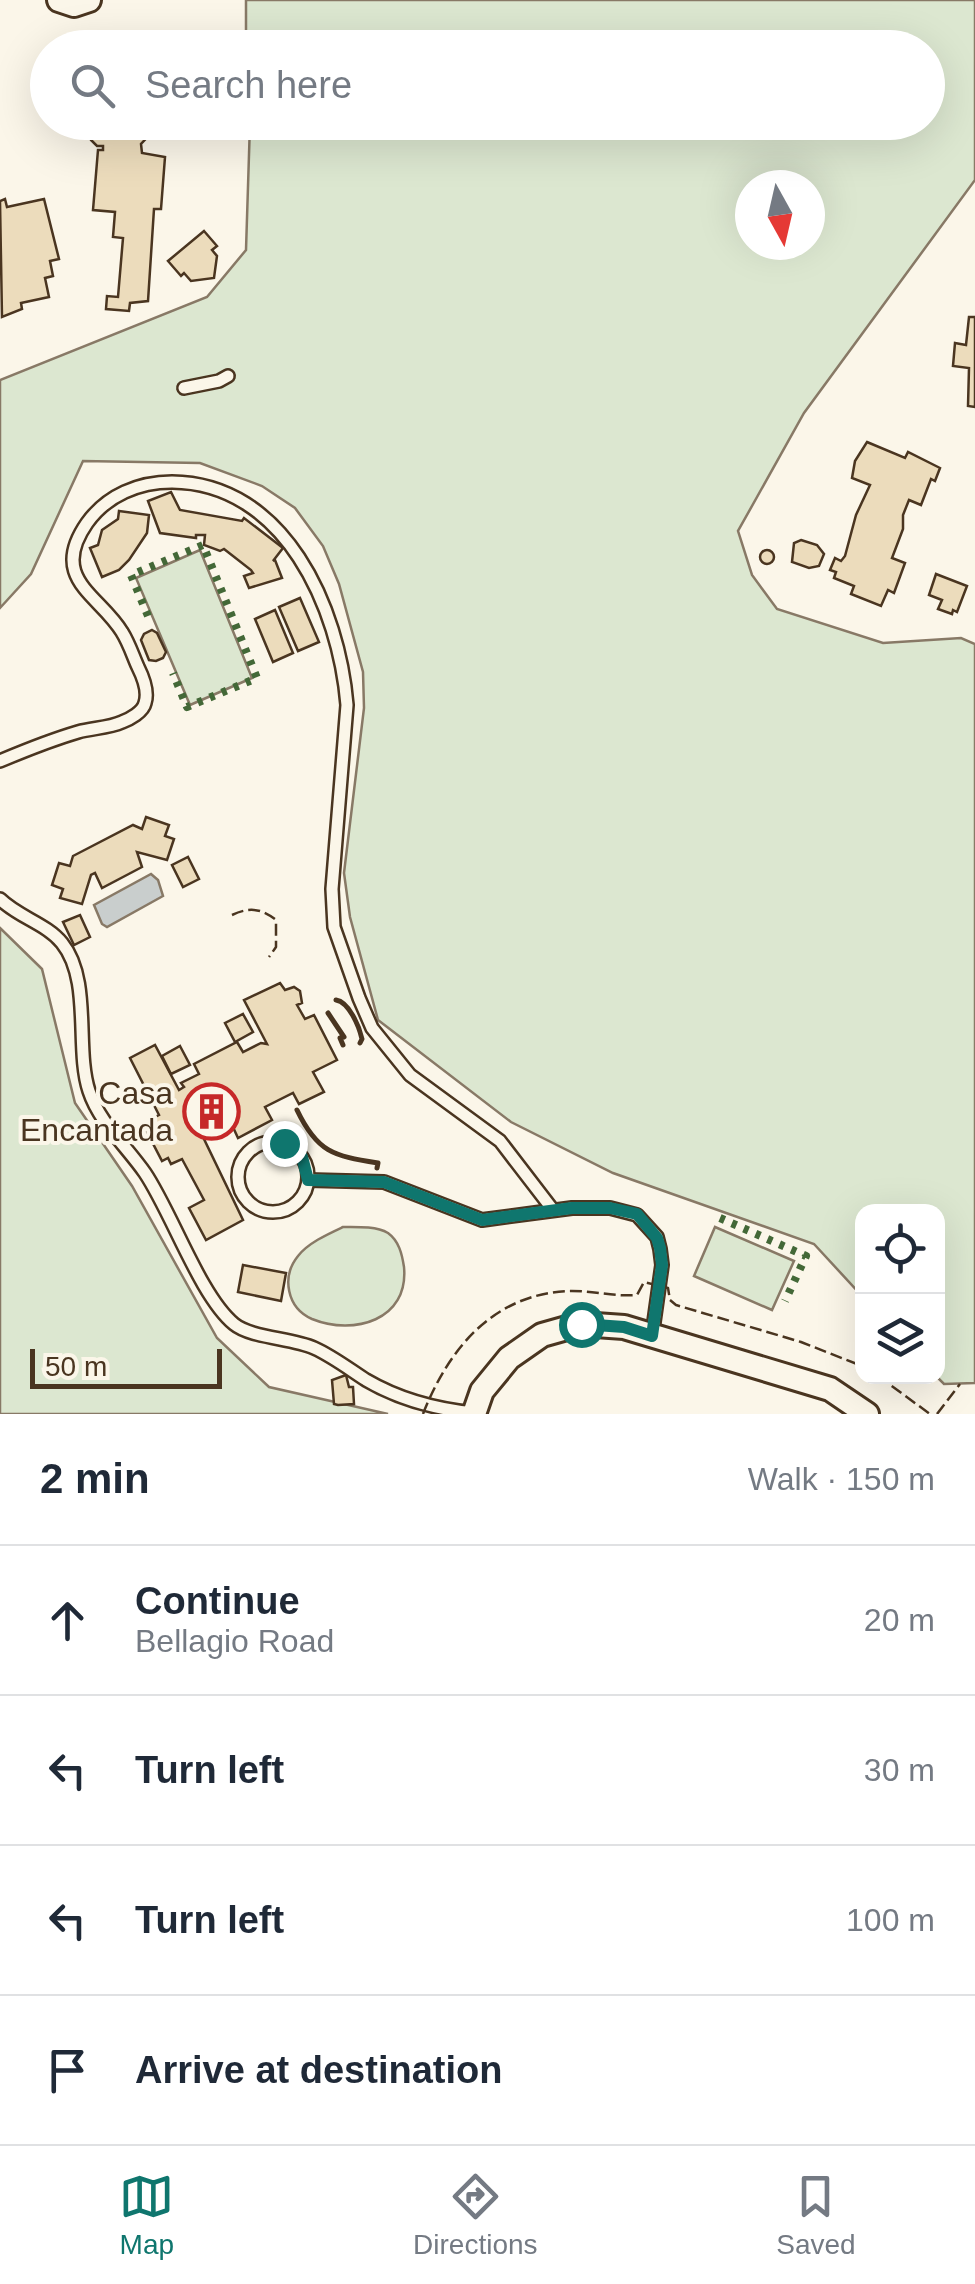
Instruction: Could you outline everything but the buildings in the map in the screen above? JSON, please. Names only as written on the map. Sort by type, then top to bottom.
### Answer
[{"type":"street","points":[[59,0],[74,5],[88,0]]},
{"type":"street","points":[[474,1413],[482,1391],[509,1358],[542,1335],[581,1324],[624,1327],[830,1389],[867,1414]]},
{"type":"lane","points":[[184,388],[228,376]]},
{"type":"lane","points":[[0,762],[46,742],[120,723],[138,714],[145,704],[145,682],[122,632],[81,589],[75,567],[75,552],[85,526],[102,505],[128,490],[157,482],[186,482],[233,495],[257,509],[277,528],[311,579],[326,612],[345,677],[347,704],[332,888],[334,927],[368,1019],[410,1075],[500,1141],[553,1210]]},
{"type":"lane","points":[[0,899],[63,944],[76,975],[89,1090],[103,1118],[147,1176],[218,1306],[236,1326],[313,1348],[371,1383],[426,1407],[474,1413]]},
{"type":"lane","points":[[272,1142],[284,1143],[302,1157],[308,1180],[306,1191],[291,1208],[269,1212],[249,1203],[242,1194],[238,1171],[250,1150],[272,1142]]},
{"type":"lane","points":[[308,1180],[384,1182],[482,1220],[553,1210],[624,1209],[645,1222],[657,1238],[662,1265],[652,1336]]},
{"type":"green space","points":[[246,0],[975,0],[975,180],[804,413],[738,531],[752,575],[777,609],[883,643],[961,638],[975,644],[975,1383],[945,1384],[945,1204],[855,1204],[855,1288],[814,1244],[613,1173],[511,1122],[378,1020],[350,917],[344,873],[364,708],[363,672],[339,584],[323,546],[295,508],[262,486],[200,463],[83,461],[31,574],[0,608],[0,380],[207,297],[246,250],[249,140],[945,140],[945,30],[246,30]]},
{"type":"green space","points":[[200,550],[252,678],[190,705],[136,578]]},
{"type":"green space","points":[[0,928],[42,969],[75,1103],[132,1186],[217,1338],[269,1387],[388,1414],[0,1414]]},
{"type":"green space","points":[[343,1227],[388,1233],[397,1244],[404,1267],[398,1300],[388,1311],[376,1319],[345,1326],[304,1314],[292,1300],[288,1282],[298,1256]]},
{"type":"green space","points":[[715,1227],[794,1261],[772,1310],[694,1276]]},
{"type":"shaded area","points":[[151,874],[158,880],[163,896],[107,927],[102,924],[94,905]]},
{"type":"hedge","points":[[148,616],[131,575],[203,545],[257,678],[187,707],[173,673]]},
{"type":"hedge","points":[[720,1218],[806,1256],[785,1301]]},
{"type":"fence","points":[[232,915],[255,910],[276,920],[276,947],[269,957]]},
{"type":"fence","points":[[423,1414],[446,1368],[476,1330],[516,1303],[567,1291],[637,1295],[644,1282],[668,1288],[670,1300],[676,1305],[801,1342],[855,1363]]},
{"type":"fence","points":[[889,1384],[930,1414]]},
{"type":"fence","points":[[937,1414],[960,1384]]},
{"type":"wall","points":[[336,1000],[353,1015],[360,1043]]},
{"type":"wall","points":[[328,1013],[344,1037],[340,1038],[343,1045]]},
{"type":"wall","points":[[297,1110],[312,1135],[328,1150],[378,1163],[377,1168]]},
{"type":"place","name":"Casa Encantada","points":[[212,1111]]},
{"type":"route","points":[[284,1143],[302,1157],[308,1180],[384,1182],[482,1220],[572,1208],[624,1209],[637,1214],[657,1238],[660,1248],[662,1265],[652,1336],[624,1327],[581,1324]]}]
